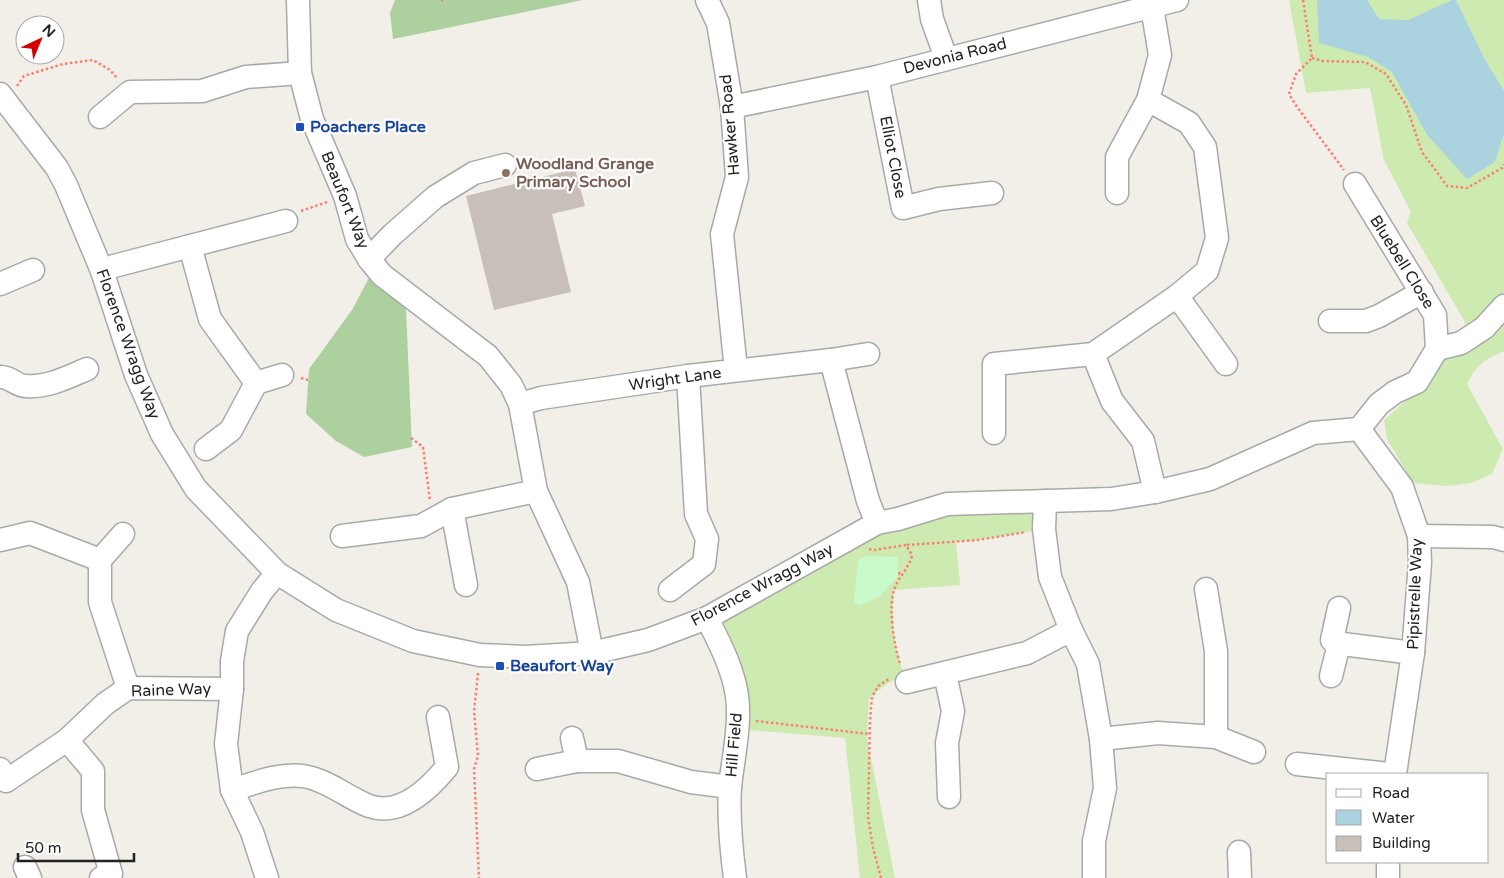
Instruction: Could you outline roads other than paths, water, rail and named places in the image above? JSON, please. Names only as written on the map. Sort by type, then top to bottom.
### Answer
[{"type":"street","name":"Beaufort Way","points":[[298,0],[300,73],[312,119],[345,196],[357,238],[369,259],[382,275],[488,356],[511,385],[520,404],[536,491],[578,582],[592,653]]},
{"type":"street","name":"Hawker Road","points":[[707,0],[718,23],[732,107],[737,177],[722,234],[736,370]]},
{"type":"street","points":[[928,0],[932,19],[946,58]]},
{"type":"street","name":"Devonia Road","points":[[732,107],[877,76],[1152,8],[1177,0]]},
{"type":"street","points":[[1117,193],[1117,157],[1148,100],[1160,55],[1152,8]]},
{"type":"street","points":[[100,117],[130,92],[202,91],[246,76],[300,73]]},
{"type":"street","name":"Elliot Close","points":[[877,76],[903,208],[939,199],[992,193]]},
{"type":"street","points":[[994,433],[994,364],[1093,354],[1177,296],[1207,271],[1217,238],[1205,147],[1189,123],[1148,100]]},
{"type":"street","name":"Florence Wragg Way","points":[[2,101],[57,168],[66,185],[102,271],[136,375],[162,434],[196,489],[278,573],[336,610],[413,641],[480,654],[525,657],[592,653],[648,640],[707,618],[877,523],[898,519],[947,504],[1111,499],[1155,492],[1210,478],[1313,433],[1359,429]]},
{"type":"street","points":[[369,259],[392,235],[435,197],[474,173],[505,165]]},
{"type":"street","name":"Bluebell Close","points":[[1354,184],[1422,292],[1434,315],[1437,349]]},
{"type":"street","points":[[102,271],[114,266],[286,221]]},
{"type":"street","points":[[190,246],[210,319],[256,383]]},
{"type":"street","points":[[0,284],[34,270]]},
{"type":"street","points":[[1330,321],[1366,321],[1379,316],[1422,292]]},
{"type":"street","points":[[1177,296],[1226,364]]},
{"type":"street","points":[[1359,429],[1379,404],[1395,392],[1417,382],[1437,349],[1461,343],[1469,338],[1484,328],[1504,306]]},
{"type":"street","name":"Wright Lane","points":[[520,404],[541,398],[688,376],[868,354]]},
{"type":"street","points":[[1093,354],[1112,401],[1143,441],[1155,492]]},
{"type":"street","points":[[831,360],[868,501],[877,523]]},
{"type":"street","points":[[0,377],[5,376],[24,386],[46,385],[87,369]]},
{"type":"street","points":[[206,449],[231,430],[256,383],[282,375]]},
{"type":"street","points":[[670,590],[704,564],[707,539],[696,514],[688,376]]},
{"type":"street","name":"Pipistrelle Way","points":[[1359,429],[1402,487],[1419,536],[1420,563],[1413,653],[1395,773]]},
{"type":"street","points":[[342,536],[422,526],[452,508],[536,491]]},
{"type":"street","points":[[1045,501],[1044,529],[1050,577],[1071,630],[1088,664],[1101,739],[1105,788],[1094,842],[1094,878]]},
{"type":"street","points":[[452,508],[466,585]]},
{"type":"street","points":[[0,540],[30,533],[100,560]]},
{"type":"street","points":[[123,534],[100,560],[100,602],[128,688]]},
{"type":"street","points":[[1419,536],[1493,537],[1504,540]]},
{"type":"street","points":[[267,878],[252,832],[232,790],[226,744],[232,689],[232,662],[237,632],[262,591],[278,573]]},
{"type":"street","points":[[1206,589],[1216,651],[1216,737]]},
{"type":"street","points":[[1339,608],[1332,640],[1339,644],[1413,653]]},
{"type":"street","name":"Hill Field","points":[[707,618],[731,671],[737,697],[737,729],[728,824],[735,878]]},
{"type":"street","points":[[907,682],[1027,653],[1071,630]]},
{"type":"street","points":[[1331,676],[1339,644]]},
{"type":"street","points":[[945,674],[953,711],[947,743],[949,797]]},
{"type":"street","name":"Raine Way","points":[[0,769],[6,781],[67,740],[106,704],[128,688],[232,689]]},
{"type":"street","points":[[232,790],[279,776],[300,776],[329,784],[370,806],[385,808],[404,803],[422,793],[451,770],[438,717]]},
{"type":"street","points":[[1101,739],[1158,733],[1216,737],[1254,752]]},
{"type":"street","points":[[572,738],[577,761]]},
{"type":"street","points":[[67,740],[93,770],[93,810],[108,877]]},
{"type":"street","points":[[537,769],[577,761],[618,761],[691,782],[730,787]]},
{"type":"street","points":[[1297,764],[1380,773]]},
{"type":"street","points":[[1239,852],[1240,878]]},
{"type":"street","points":[[1388,863],[1388,878]]},
{"type":"water","points":[[1317,0],[1367,0],[1379,19],[1408,20],[1452,0],[1456,0],[1484,58],[1504,91],[1504,134],[1495,162],[1467,179],[1427,135],[1392,72],[1368,57],[1319,43]]},
{"type":"place","name":"Poachers Place","points":[[300,127]]},
{"type":"place","name":"Woodland Grange Primary School","points":[[506,173]]},
{"type":"place","name":"Beaufort Way","points":[[500,666]]}]
